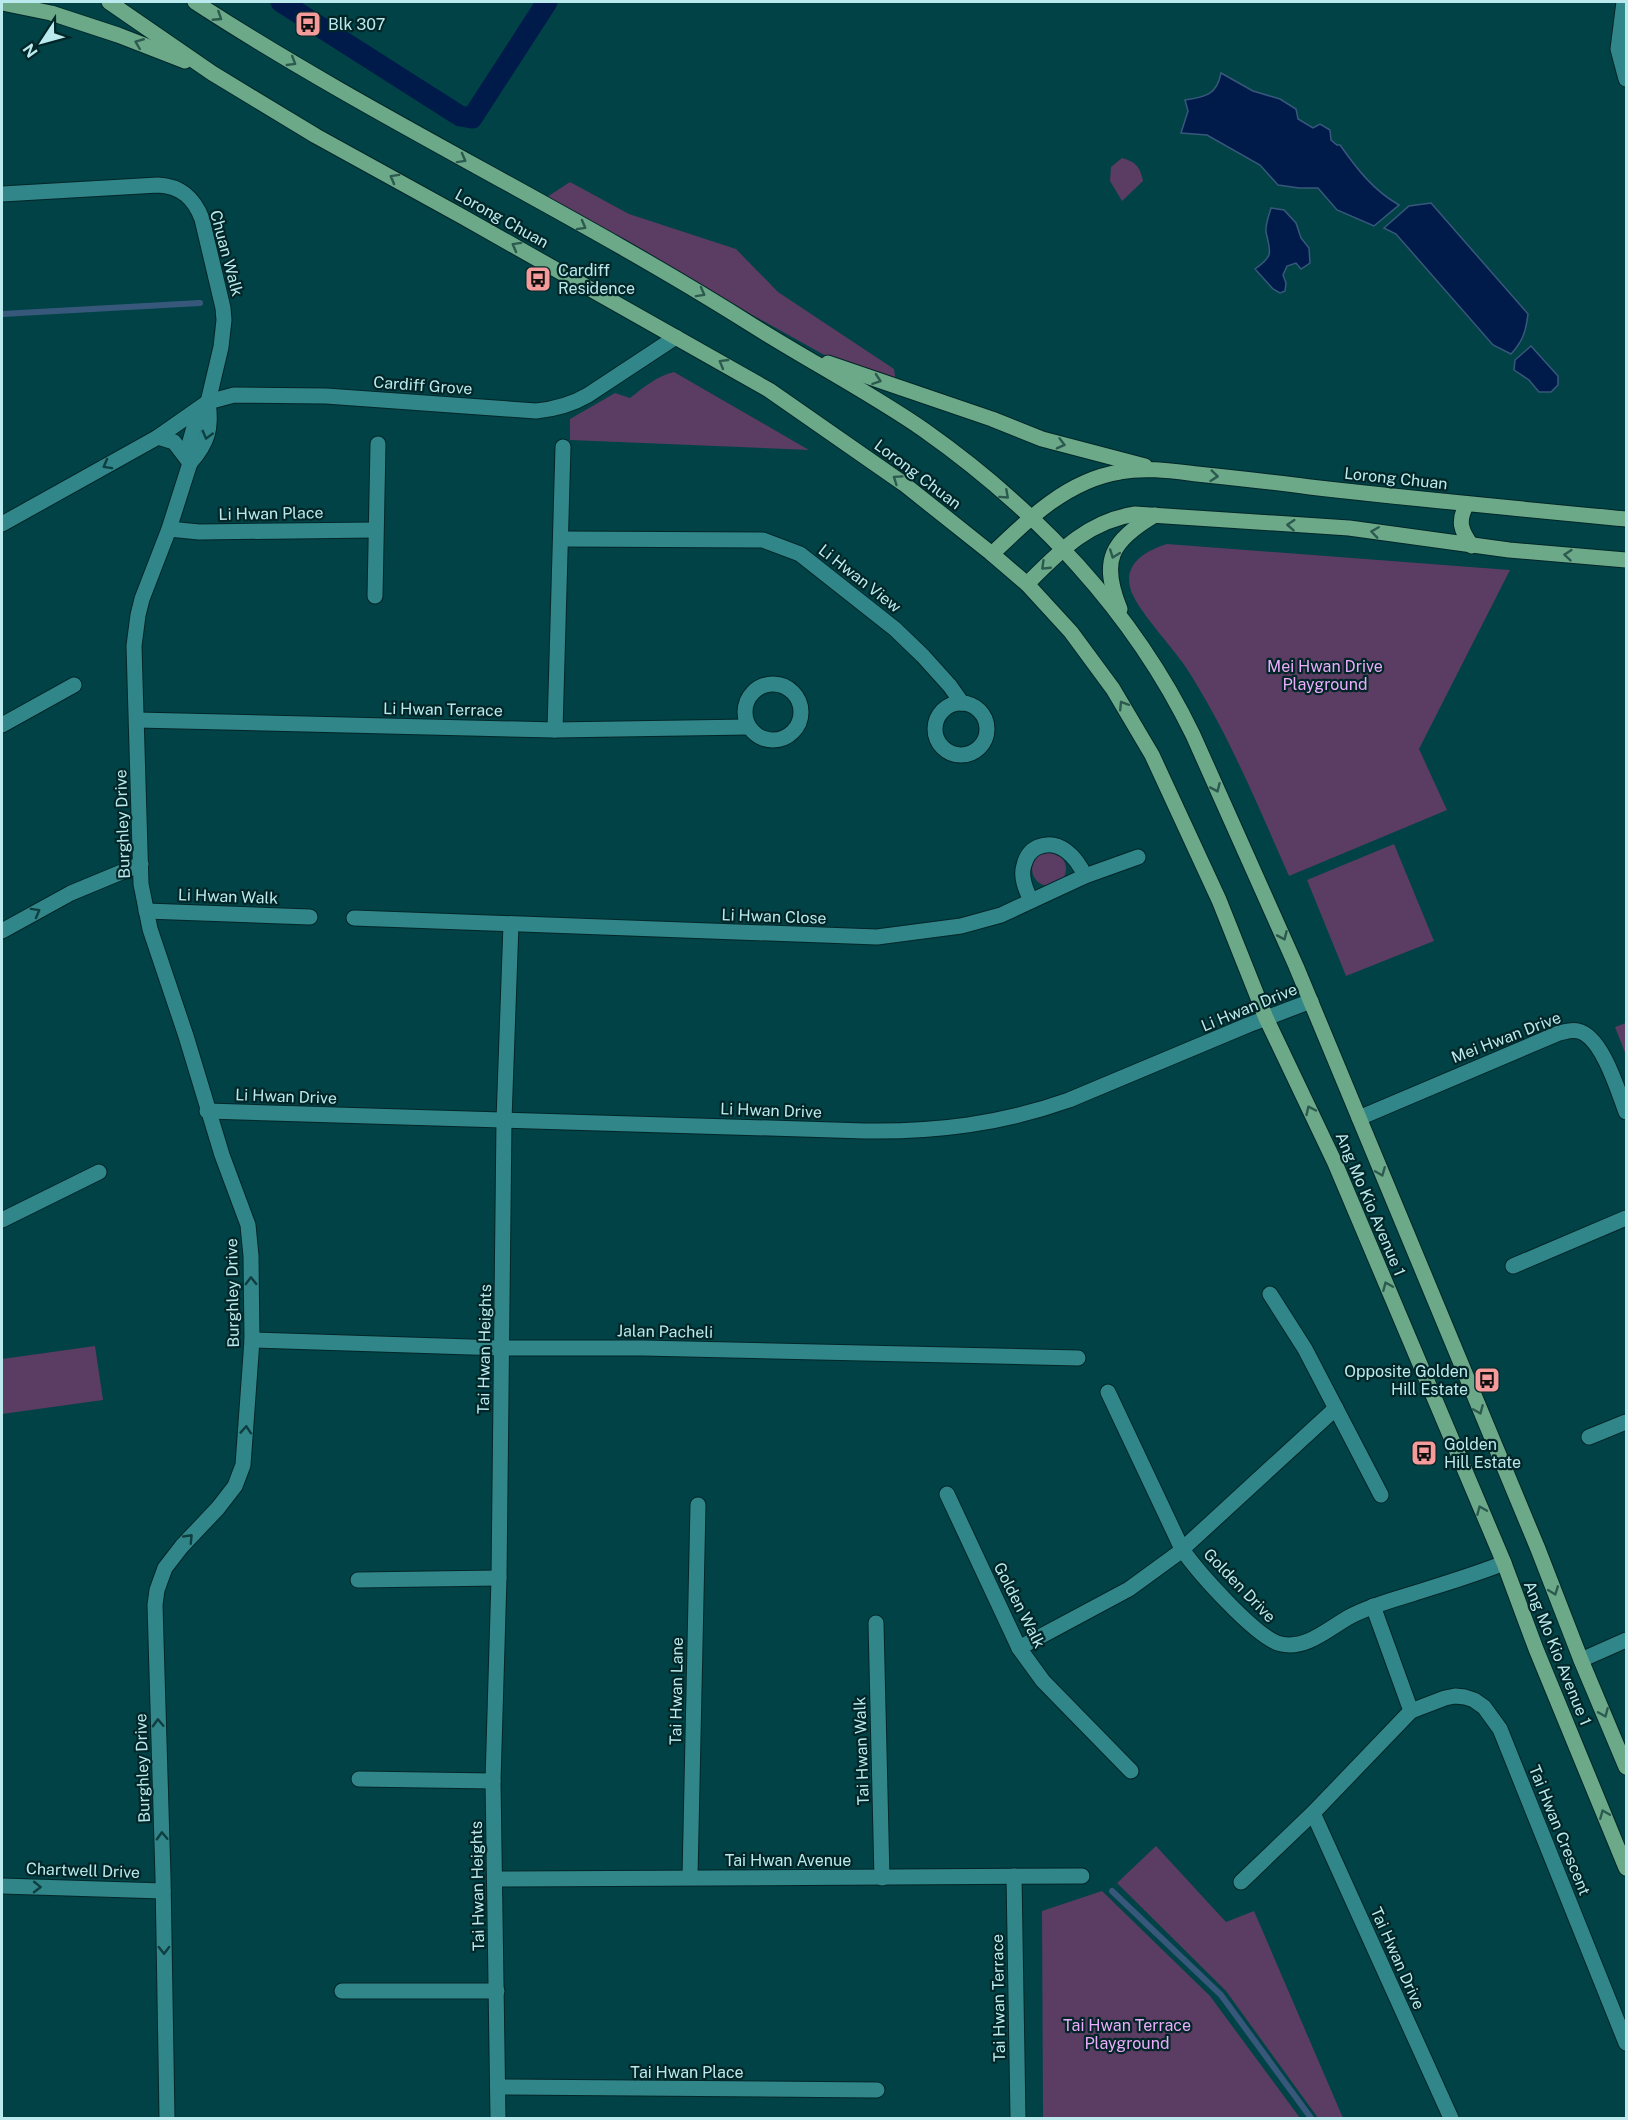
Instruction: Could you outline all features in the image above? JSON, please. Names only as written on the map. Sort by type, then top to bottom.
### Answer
[{"type":"main road","name":"Lorong Chuan","points":[[109,2],[212,73],[316,136],[779,397],[904,484],[1027,584]]},
{"type":"main road","name":"Lorong Chuan","points":[[195,2],[330,85],[716,301],[921,428],[965,460],[1063,548]]},
{"type":"main road","points":[[2,3],[51,13],[118,34],[212,73]]},
{"type":"main road","points":[[801,354],[992,419],[1042,439],[1156,470]]},
{"type":"main road","name":"Lorong Chuan","points":[[992,554],[1030,517],[1054,499],[1090,481],[1119,472],[1156,470],[1626,519]]},
{"type":"main road","points":[[1467,504],[1460,521],[1462,532],[1472,546]]},
{"type":"main road","points":[[1027,584],[1063,548],[1092,528],[1112,519],[1135,514],[1349,528],[1472,546],[1626,560]]},
{"type":"main road","points":[[1127,625],[1114,590],[1111,577],[1111,556],[1130,531],[1155,515]]},
{"type":"main road","name":"Ang Mo Kio Avenue 1","points":[[1063,548],[1094,582],[1127,625],[1186,720],[1311,1001],[1626,1767]]},
{"type":"main road","name":"Ang Mo Kio Avenue 1","points":[[1027,584],[1071,632],[1099,669],[1127,710],[1152,755],[1219,900],[1266,1018],[1335,1163],[1504,1563],[1536,1649],[1626,1868]]},
{"type":"street","points":[[1624,2],[1618,49],[1626,80]]},
{"type":"street","name":"Chuan Walk","points":[[2,194],[158,185],[176,188],[187,195],[199,210],[202,219],[224,314],[221,347],[208,402]]},
{"type":"street","name":"Cardiff Grove","points":[[2,524],[158,436],[208,402],[234,395],[326,396],[536,411],[552,410],[574,403],[588,395],[676,337]]},
{"type":"street","name":"Burghley Drive","points":[[166,2118],[163,1891],[155,1605],[157,1590],[165,1568],[218,1508],[240,1476],[243,1465],[252,1340],[251,1256],[248,1225],[207,1111],[146,911],[141,884],[134,646],[138,615],[190,463],[189,445],[196,420],[208,402]]},
{"type":"street","points":[[158,436],[174,442],[190,463]]},
{"type":"street","points":[[375,596],[378,444]]},
{"type":"street","points":[[555,730],[564,447]]},
{"type":"street","name":"Li Hwan Place","points":[[169,529],[199,532],[375,530]]},
{"type":"street","name":"Li Hwan View","points":[[561,539],[763,540],[800,554],[894,629],[923,656],[950,686],[962,704]]},
{"type":"street","points":[[2,725],[74,686]]},
{"type":"street","name":"Li Hwan Terrace","points":[[137,720],[555,730],[748,727]]},
{"type":"street","points":[[1030,901],[1024,881],[1024,864],[1033,850],[1040,846],[1054,846],[1068,852],[1079,863],[1085,876]]},
{"type":"street","name":"Li Hwan Close","points":[[354,918],[877,937],[961,926],[1000,915],[1085,876],[1138,857]]},
{"type":"street","points":[[2,931],[71,893],[141,864]]},
{"type":"street","name":"Li Hwan Walk","points":[[146,911],[310,917]]},
{"type":"street","points":[[504,1120],[511,924]]},
{"type":"street","name":"Li Hwan Drive","points":[[207,1111],[875,1131],[929,1130],[981,1124],[1041,1110],[1311,1001]]},
{"type":"street","name":"Mei Hwan Drive","points":[[1359,1118],[1559,1033],[1571,1030],[1585,1034],[1598,1049],[1626,1112]]},
{"type":"street","name":"Tai Hwan Heights","points":[[498,2118],[493,1780],[499,1578],[504,1120]]},
{"type":"street","points":[[2,1220],[99,1172]]},
{"type":"street","points":[[1513,1266],[1626,1218]]},
{"type":"street","points":[[1270,1294],[1305,1349],[1381,1496]]},
{"type":"street","name":"Jalan Pacheli","points":[[252,1340],[502,1348],[643,1348],[1078,1358]]},
{"type":"street","name":"Golden Drive","points":[[1108,1392],[1182,1549],[1265,1637],[1280,1644],[1303,1644],[1352,1615],[1373,1606]]},
{"type":"street","name":"Golden Drive","points":[[1020,1648],[1129,1589],[1182,1549],[1336,1408]]},
{"type":"street","points":[[1589,1437],[1626,1422]]},
{"type":"street","name":"Golden Walk","points":[[947,1494],[1020,1648],[1043,1681],[1131,1771]]},
{"type":"street","name":"Tai Hwan Lane","points":[[690,1877],[698,1505]]},
{"type":"street","points":[[1412,1711],[1373,1606],[1504,1563]]},
{"type":"street","points":[[358,1580],[499,1578]]},
{"type":"street","name":"Tai Hwan Walk","points":[[876,1623],[882,1878]]},
{"type":"street","points":[[1581,1660],[1626,1640]]},
{"type":"street","name":"Tai Hwan Crescent","points":[[1241,1882],[1313,1813],[1412,1711],[1434,1701],[1455,1696],[1474,1700],[1484,1707],[1500,1729],[1626,2043]]},
{"type":"street","points":[[359,1779],[493,1780]]},
{"type":"street","name":"Tai Hwan Drive","points":[[1313,1813],[1451,2118]]},
{"type":"street","name":"Tai Hwan Terrace","points":[[1014,1876],[1018,2118]]},
{"type":"street","name":"Tai Hwan Avenue","points":[[495,1879],[1082,1876]]},
{"type":"street","name":"Chartwell Drive","points":[[2,1886],[163,1891]]},
{"type":"street","points":[[342,1991],[497,1991]]},
{"type":"street","name":"Tai Hwan Place","points":[[498,2087],[877,2090]]},
{"type":"green space","points":[[1122,158],[1137,166],[1143,181],[1122,201],[1110,181],[1111,167]]},
{"type":"green space","points":[[570,182],[629,214],[736,249],[778,292],[894,369],[898,396],[544,199]]},
{"type":"green space","points":[[674,372],[809,450],[570,440],[570,419],[615,393],[630,398],[656,379]]},
{"type":"green space","name":"Mei Hwan Drive Playground","points":[[1167,544],[1510,570],[1419,749],[1447,810],[1289,876],[1215,716],[1185,666],[1138,604],[1130,587],[1131,571],[1139,558]]},
{"type":"green space","points":[[1394,844],[1434,941],[1346,976],[1307,880]]},
{"type":"green space","points":[[1049,852],[1061,857],[1066,869],[1061,881],[1049,886],[1037,881],[1032,869],[1037,857]]},
{"type":"green space","points":[[1626,1023],[1626,1055],[1615,1027]]},
{"type":"green space","points":[[95,1346],[103,1400],[2,1414],[2,1359]]},
{"type":"green space","points":[[1156,1846],[1226,1922],[1254,1911],[1343,2118],[1318,2118],[1226,1991],[1117,1883]]},
{"type":"green space","name":"Tai Hwan Terrace Playground","points":[[1102,1891],[1210,1996],[1300,2118],[1043,2118],[1042,1911]]},
{"type":"water","points":[[1221,73],[1253,91],[1280,99],[1296,109],[1298,119],[1313,128],[1320,124],[1330,130],[1331,140],[1340,145],[1381,193],[1399,205],[1374,226],[1337,210],[1318,188],[1278,185],[1260,165],[1207,135],[1181,133],[1188,111],[1185,100],[1209,94],[1216,86]]},
{"type":"water","points":[[1431,203],[1528,314],[1523,336],[1511,354],[1493,345],[1396,234],[1384,228],[1409,206]]},
{"type":"water","points":[[1271,208],[1284,210],[1296,223],[1301,238],[1309,248],[1310,263],[1301,269],[1296,263],[1287,266],[1283,275],[1286,283],[1285,291],[1280,293],[1273,289],[1255,269],[1266,260],[1270,253],[1266,229]]},
{"type":"water","points":[[1531,346],[1558,376],[1558,385],[1551,392],[1539,392],[1529,380],[1514,370],[1515,360]]},
{"type":"waterway","points":[[281,2],[460,116],[472,118],[547,2]]},
{"type":"waterway","points":[[2,314],[200,303]]},
{"type":"waterway","points":[[1112,1891],[1221,1995],[1311,2118]]},
{"type":"place","name":"Blk 307","points":[[308,24]]},
{"type":"place","name":"Cardiff Residence","points":[[538,279]]},
{"type":"place","name":"Opposite Golden Hill Estate","points":[[1487,1380]]},
{"type":"place","name":"Golden Hill Estate","points":[[1424,1453]]}]
